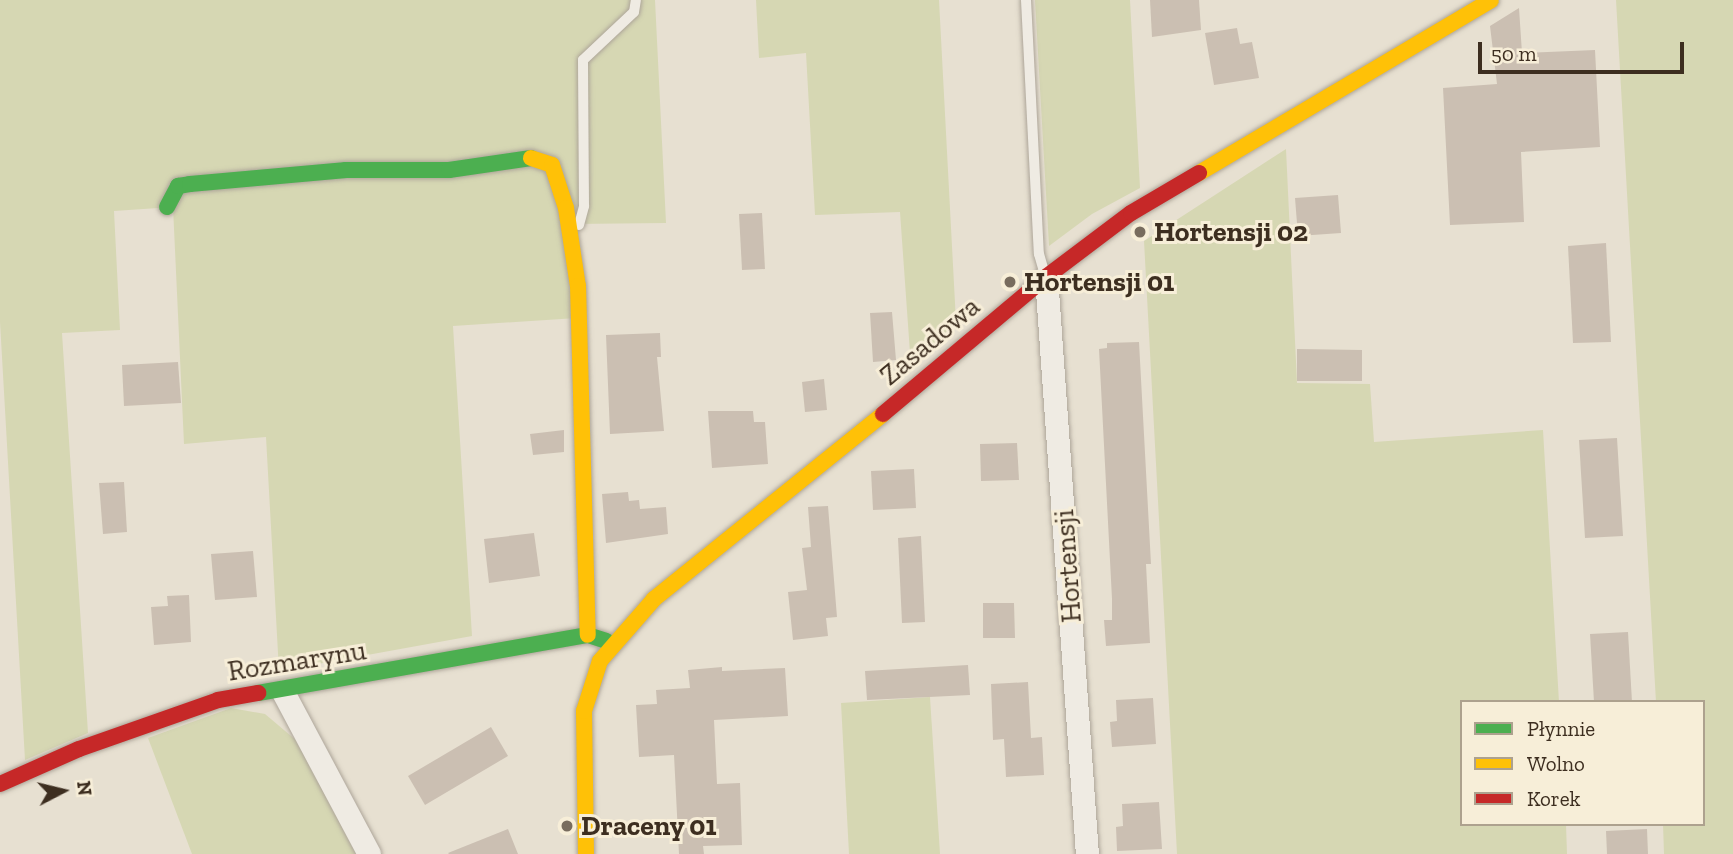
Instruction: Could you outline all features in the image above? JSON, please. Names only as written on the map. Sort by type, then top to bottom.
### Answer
[{"type":"street","name":"Zasadowa","points":[[586,854],[584,710],[600,661],[612,644],[654,599],[747,528],[1046,277],[1131,213],[1492,0]]},
{"type":"street","points":[[167,207],[178,187],[190,184],[346,170],[449,170],[525,156],[552,165],[561,186],[578,286],[588,635],[612,644]]},
{"type":"street","name":"Hortensji","points":[[1046,277],[1087,854]]},
{"type":"street","name":"Rozmarynu","points":[[0,784],[79,749],[218,700],[283,692],[588,635]]},
{"type":"street","points":[[283,692],[369,854]]},
{"type":"lane","points":[[573,251],[584,206],[583,60],[634,12],[636,0]]},
{"type":"lane","points":[[1026,0],[1039,254],[1046,277]]},
{"type":"green space","points":[[0,0],[655,0],[666,223],[573,224],[577,318],[453,326],[472,636],[279,671],[266,437],[184,444],[173,207],[114,211],[120,330],[62,333],[88,733],[25,760],[0,322]]},
{"type":"green space","points":[[756,0],[939,0],[956,322],[911,367],[900,212],[815,215],[806,53],[759,58]]},
{"type":"green space","points":[[1035,0],[1130,0],[1140,188],[1092,214],[1049,246]]},
{"type":"green space","points":[[1616,0],[1733,0],[1733,854],[1664,854],[1663,826],[1705,826],[1705,700],[1656,700]]},
{"type":"green space","points":[[1286,149],[1297,383],[1370,384],[1374,442],[1543,430],[1559,700],[1460,700],[1460,826],[1566,826],[1567,854],[1177,854],[1144,241]]},
{"type":"green space","points":[[930,697],[940,854],[849,854],[841,703]]},
{"type":"green space","points":[[231,708],[265,714],[297,741],[356,854],[192,854],[148,738]]},
{"type":"building","points":[[1150,0],[1199,0],[1201,30],[1152,37]]},
{"type":"building","points":[[1519,8],[1522,53],[1595,50],[1600,147],[1521,152],[1524,222],[1450,225],[1443,88],[1497,84],[1490,26]]},
{"type":"building","points":[[1237,28],[1240,44],[1252,42],[1259,78],[1214,85],[1205,33]]},
{"type":"building","points":[[1338,195],[1341,233],[1298,236],[1295,198]]},
{"type":"building","points":[[762,213],[765,269],[742,270],[739,214]]},
{"type":"building","points":[[1606,243],[1611,342],[1573,343],[1568,246]]},
{"type":"building","points":[[892,312],[896,360],[873,362],[870,313]]},
{"type":"building","points":[[660,333],[661,357],[657,357],[664,431],[610,434],[606,335]]},
{"type":"building","points":[[1139,342],[1151,564],[1146,564],[1150,643],[1106,646],[1104,620],[1112,620],[1112,599],[1099,349],[1107,348],[1107,343]]},
{"type":"building","points":[[1297,349],[1362,350],[1362,381],[1297,381]]},
{"type":"building","points":[[178,362],[181,403],[124,406],[122,365]]},
{"type":"building","points":[[824,379],[827,410],[805,412],[802,382]]},
{"type":"building","points":[[708,411],[753,411],[754,422],[765,422],[768,464],[712,468]]},
{"type":"building","points":[[564,430],[564,452],[533,455],[530,434]]},
{"type":"building","points":[[1617,438],[1623,536],[1585,538],[1579,440]]},
{"type":"building","points":[[1017,443],[1019,480],[981,481],[980,444]]},
{"type":"building","points":[[914,469],[916,508],[873,510],[871,471]]},
{"type":"building","points":[[124,482],[127,532],[103,534],[99,483]]},
{"type":"building","points":[[628,492],[629,501],[639,500],[640,509],[666,507],[668,534],[606,543],[602,494]]},
{"type":"building","points":[[828,506],[837,617],[826,618],[828,636],[793,640],[788,592],[807,590],[802,548],[811,547],[808,507]]},
{"type":"building","points":[[534,533],[540,576],[489,583],[484,539]]},
{"type":"building","points":[[921,536],[925,622],[902,623],[898,538]]},
{"type":"building","points":[[253,551],[257,597],[215,600],[211,554]]},
{"type":"building","points":[[189,595],[191,642],[154,645],[151,607],[168,606],[167,596]]},
{"type":"building","points":[[983,603],[1014,603],[1015,638],[983,638]]},
{"type":"building","points":[[1628,632],[1632,700],[1594,700],[1590,634]]},
{"type":"building","points":[[968,665],[970,695],[867,700],[865,671]]},
{"type":"building","points":[[722,667],[722,671],[785,668],[788,716],[714,720],[717,784],[740,783],[742,845],[703,846],[704,854],[679,854],[674,755],[639,757],[636,705],[657,704],[656,690],[690,688],[688,670]]},
{"type":"building","points":[[1028,682],[1031,738],[1042,737],[1044,775],[1006,777],[1004,739],[993,740],[991,684]]},
{"type":"building","points":[[1153,698],[1156,744],[1112,747],[1110,722],[1117,721],[1116,700]]},
{"type":"building","points":[[491,727],[508,756],[425,805],[408,776]]},
{"type":"building","points":[[1159,802],[1162,849],[1117,851],[1116,827],[1123,826],[1122,804]]},
{"type":"building","points":[[508,829],[518,854],[448,853]]},
{"type":"building","points":[[1647,829],[1648,854],[1607,854],[1606,831]]},
{"type":"traffic: fast","points":[[167,207],[178,186],[190,184],[346,170],[449,170],[531,158]]},
{"type":"traffic: fast","points":[[258,693],[588,635],[606,641]]},
{"type":"traffic: slow","points":[[1199,173],[1491,0]]},
{"type":"traffic: slow","points":[[531,158],[552,165],[566,208],[578,286],[588,635]]},
{"type":"traffic: slow","points":[[586,854],[584,711],[600,661],[654,599],[883,414]]},
{"type":"traffic: jam","points":[[883,414],[1046,277],[1131,213],[1199,173]]},
{"type":"traffic: jam","points":[[0,784],[79,749],[218,700],[258,693]]},
{"type":"place","name":"Hortensji 02","points":[[1140,232]]},
{"type":"place","name":"Hortensji 01","points":[[1010,282]]},
{"type":"place","name":"Draceny 01","points":[[567,826]]}]
